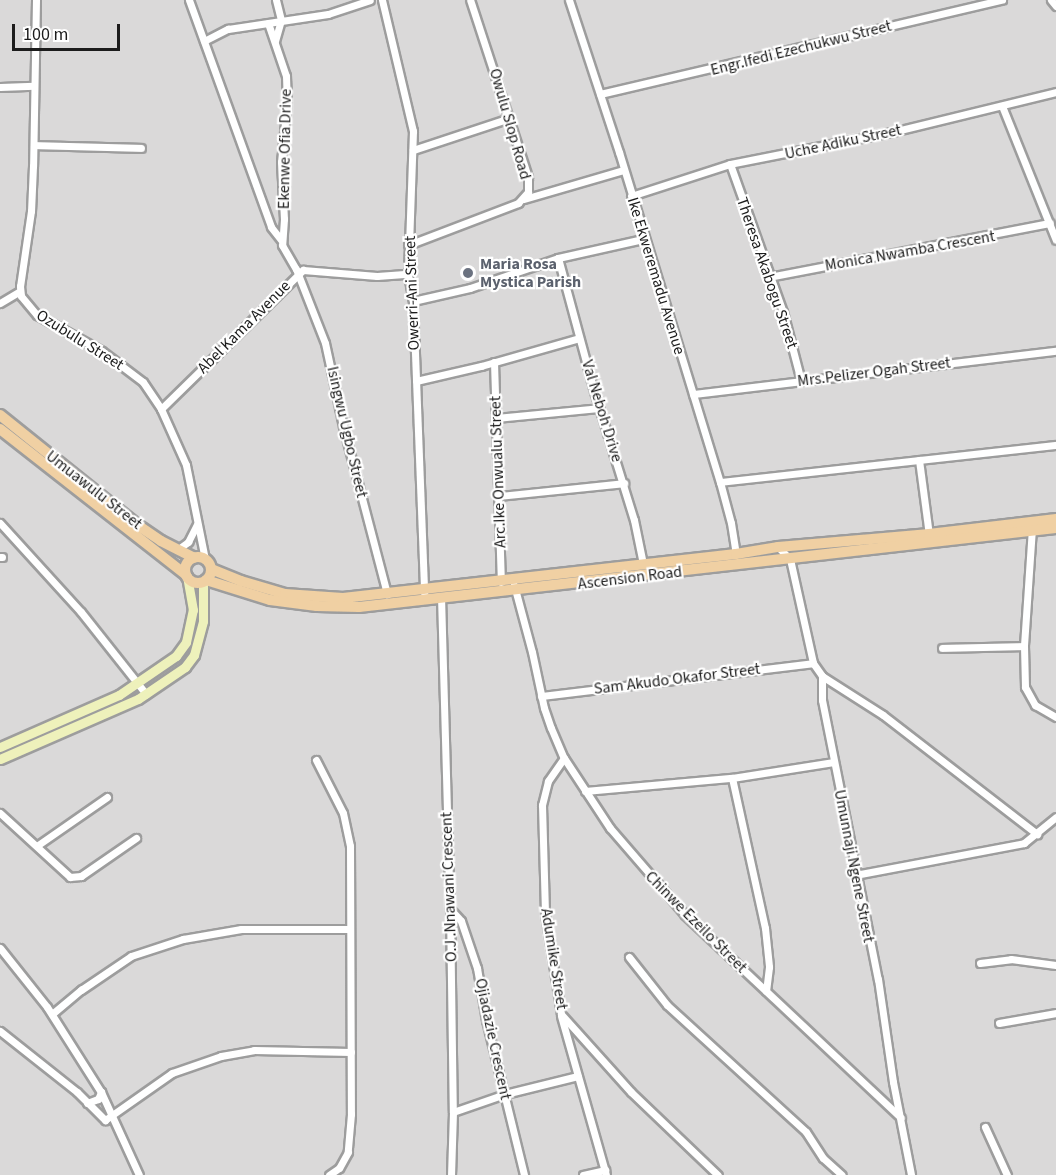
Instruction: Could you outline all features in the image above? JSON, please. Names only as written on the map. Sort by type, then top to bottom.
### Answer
[{"type":"main road","name":"Umuawulu Street","points":[[0,415],[136,524],[194,558],[206,573]]},
{"type":"main road","name":"Umuawulu Street","points":[[0,429],[187,576]]},
{"type":"main road","name":"Ascension Road","points":[[1032,527],[1056,519]]},
{"type":"main road","name":"Ascension Road","points":[[206,573],[260,597],[316,606],[359,607],[424,595],[501,587],[643,564],[736,555],[778,547],[929,538],[1032,527],[1056,528]]},
{"type":"main road","name":"Ascension Road","points":[[514,585],[790,560],[929,538]]},
{"type":"main road","points":[[1,745],[74,716],[139,683],[176,656],[186,642],[193,610],[186,565],[194,558]]},
{"type":"main road","name":"Ascension Road","points":[[206,573],[285,594],[343,598],[387,594],[424,595]]},
{"type":"main road","points":[[187,576],[196,583],[206,573]]},
{"type":"main road","name":"Ozubulu Street","points":[[2,758],[146,694],[175,676],[194,655],[202,621],[206,573]]},
{"type":"street","points":[[0,303],[20,291],[31,211],[36,0]]},
{"type":"street","points":[[189,0],[271,227],[281,240],[284,252],[298,273]]},
{"type":"street","points":[[275,41],[281,20],[276,0]]},
{"type":"street","points":[[204,41],[228,29],[328,14],[370,0]]},
{"type":"street","name":"Owerri-Ani Street","points":[[382,0],[412,117],[413,150],[408,274],[413,301],[424,595]]},
{"type":"street","name":"Owulu Slop Road","points":[[408,245],[508,207],[524,199],[528,192],[528,177],[470,0]]},
{"type":"street","name":"Ike Ekweremadu Avenue","points":[[569,0],[720,482],[736,555]]},
{"type":"street","name":"Engr.Ifedi Ezechukwu Street","points":[[600,94],[1002,0]]},
{"type":"street","points":[[1051,0],[1056,6]]},
{"type":"street","name":"Ekenwe Ofia Drive","points":[[268,22],[286,76],[287,103],[282,137],[284,219],[281,240]]},
{"type":"street","points":[[0,87],[34,86]]},
{"type":"street","name":"Uche Adiku Street","points":[[631,196],[730,164],[892,132],[1056,92]]},
{"type":"street","points":[[1002,106],[1056,240]]},
{"type":"street","points":[[413,150],[510,118]]},
{"type":"street","points":[[34,145],[141,148]]},
{"type":"street","name":"Theresa Akabogu Street","points":[[730,164],[783,312],[801,381]]},
{"type":"street","points":[[524,199],[624,170]]},
{"type":"street","name":"Monica Nwamba Crescent","points":[[769,278],[1050,223]]},
{"type":"street","points":[[413,301],[470,288],[558,258],[643,239]]},
{"type":"street","name":"Val Neboh Drive","points":[[558,258],[599,408],[624,483],[643,564]]},
{"type":"street","name":"Abel Kama Avenue","points":[[161,410],[298,273],[307,269],[377,276],[408,274]]},
{"type":"street","name":"Isingwu Ugbo Street","points":[[298,273],[325,343],[343,426],[387,594]]},
{"type":"street","name":"Ozubulu Street","points":[[20,291],[27,305],[37,315],[102,351],[143,382],[161,410],[186,465],[206,573]]},
{"type":"street","points":[[416,381],[579,338]]},
{"type":"street","name":"Mrs.Pelizer Ogah Street","points":[[693,394],[1056,351]]},
{"type":"street","name":"Arc.Ike Onwualu Street","points":[[494,362],[501,587]]},
{"type":"street","points":[[496,418],[599,408]]},
{"type":"street","points":[[720,482],[1056,445]]},
{"type":"street","points":[[919,460],[929,538]]},
{"type":"street","points":[[499,496],[624,483]]},
{"type":"street","points":[[177,550],[188,542],[198,522]]},
{"type":"street","points":[[0,523],[81,612],[146,694]]},
{"type":"street","points":[[1032,527],[1024,646],[1025,687],[1035,705],[1056,717]]},
{"type":"street","points":[[778,547],[790,560],[813,663],[822,676],[923,744],[1037,834]]},
{"type":"street","name":"Chinwe Ezeilo Street","points":[[514,585],[541,696],[564,758],[585,791],[644,871],[685,915],[901,1118]]},
{"type":"street","name":"O.J .Nnawani Crescent","points":[[441,593],[450,909],[453,1112],[451,1175]]},
{"type":"street","points":[[942,648],[1024,646]]},
{"type":"street","name":"Sam Akudo Okafor Street","points":[[541,696],[813,663]]},
{"type":"street","name":"Umunnaji Ngene Street","points":[[822,676],[822,700],[855,875],[878,979],[912,1175]]},
{"type":"street","points":[[1,745],[2,758]]},
{"type":"street","name":"Adumike Street","points":[[564,758],[548,781],[542,805],[545,914],[561,1014],[618,1078],[718,1175]]},
{"type":"street","points":[[316,760],[343,813],[348,829],[353,1084],[348,1152],[339,1168],[329,1175]]},
{"type":"street","points":[[585,791],[732,778],[834,762]]},
{"type":"street","points":[[732,778],[765,928],[769,967],[766,991]]},
{"type":"street","points":[[38,845],[107,797]]},
{"type":"street","points":[[0,813],[38,845],[70,877],[81,876],[136,838]]},
{"type":"street","points":[[855,875],[1024,843],[1056,817]]},
{"type":"street","name":"Ojiadazie Crescent","points":[[450,909],[461,921],[477,968],[486,1020],[524,1175]]},
{"type":"street","points":[[52,1014],[81,990],[131,956],[183,939],[242,929],[350,929]]},
{"type":"street","points":[[0,948],[52,1014],[101,1092],[139,1175]]},
{"type":"street","points":[[628,957],[667,1005],[806,1132],[823,1158],[842,1175]]},
{"type":"street","points":[[980,963],[1011,959],[1056,964]]},
{"type":"street","points":[[999,1023],[1056,1013]]},
{"type":"street","points":[[561,1014],[605,1173],[583,1175]]},
{"type":"street","points":[[1,1033],[105,1120],[172,1073],[221,1056],[254,1050],[351,1052]]},
{"type":"street","points":[[453,1112],[505,1094],[578,1076]]},
{"type":"street","points":[[87,1103],[98,1099],[101,1092]]},
{"type":"street","points":[[985,1127],[1007,1175]]},
{"type":"street","points":[[339,1168],[344,1175]]},
{"type":"shaded area","points":[[0,0],[1056,0],[1056,1175],[0,1175]]},
{"type":"place","name":"Maria Rosa Mystica Parish","points":[[468,273]]}]
